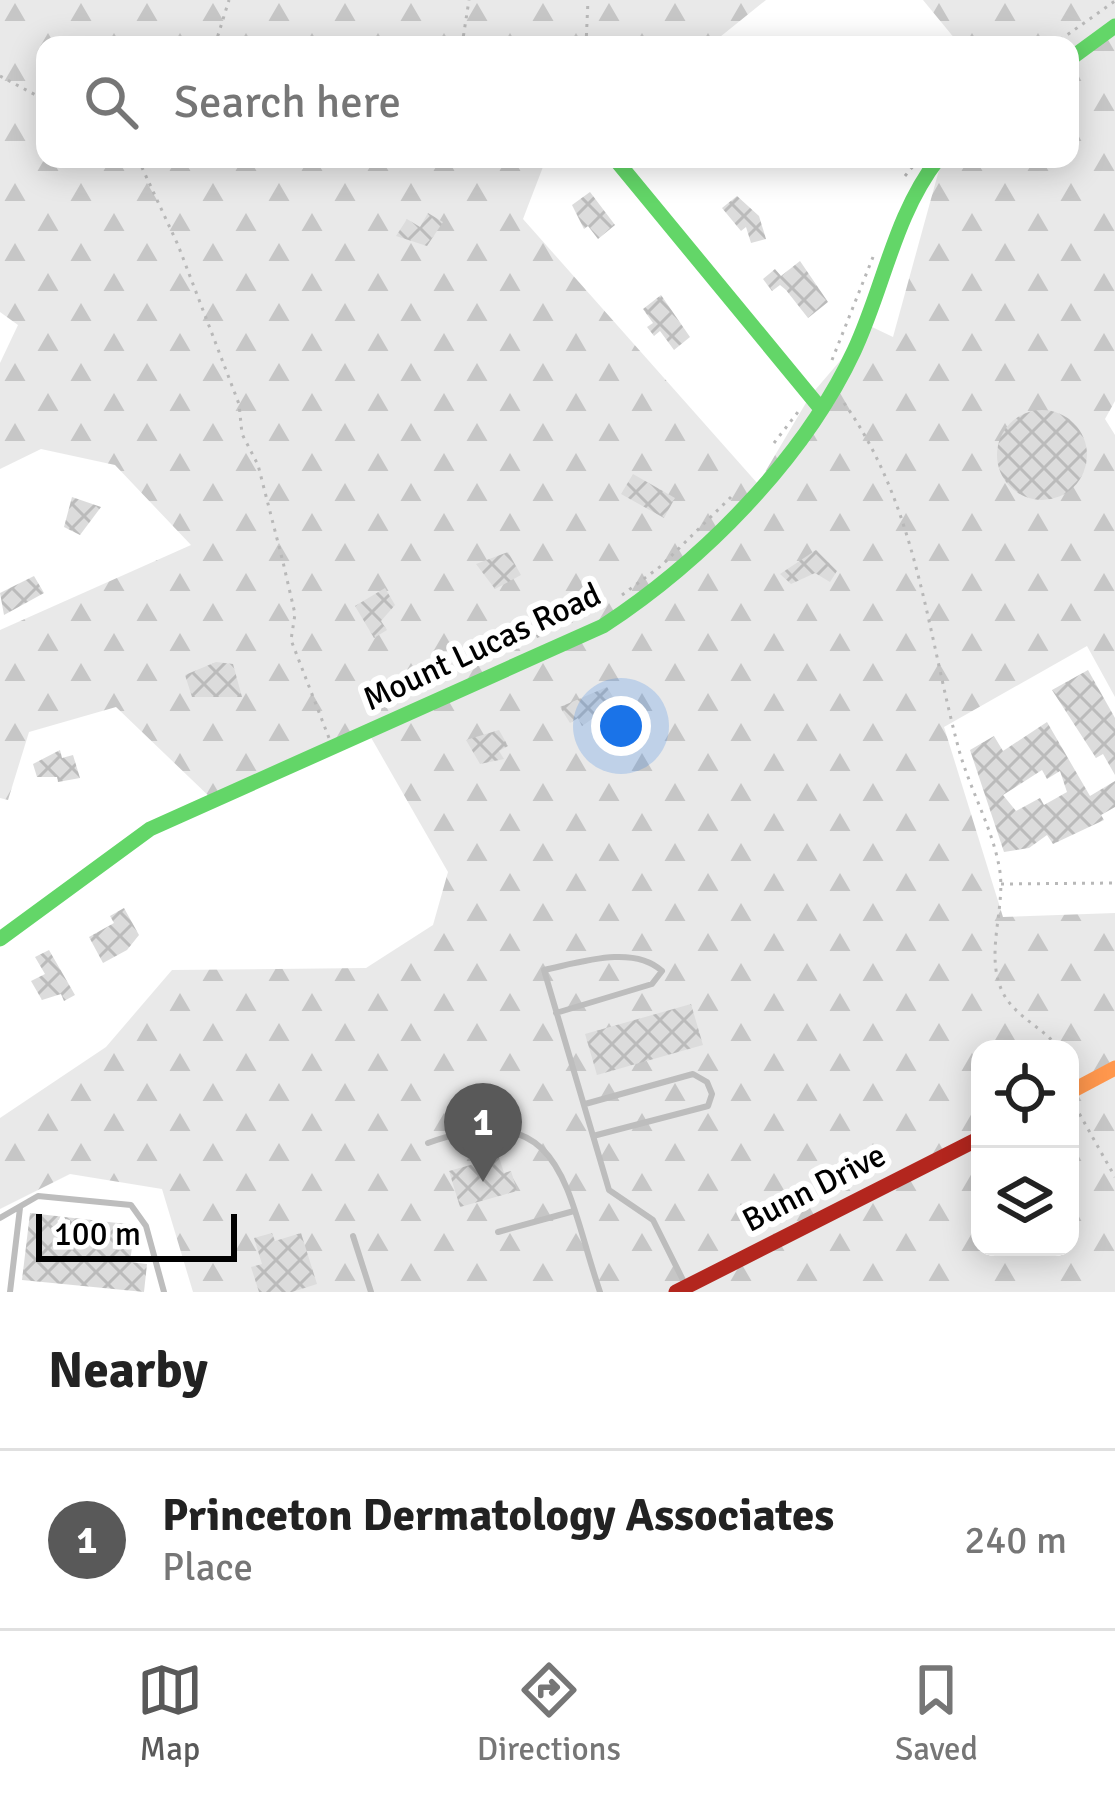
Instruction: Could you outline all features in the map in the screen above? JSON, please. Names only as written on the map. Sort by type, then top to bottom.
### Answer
[{"type":"street","points":[[1079,52],[1115,26]]},
{"type":"street","points":[[622,168],[816,403]]},
{"type":"street","name":"Mount Lucas Road","points":[[0,939],[149,830],[323,755],[453,689],[629,611],[724,530],[854,351],[909,201],[932,168]]},
{"type":"street","points":[[1079,1089],[1115,1068]]},
{"type":"street","name":"Bunn Drive","points":[[681,1290],[971,1143]]},
{"type":"lane","points":[[556,1013],[629,994],[652,984],[662,971],[653,963],[607,957],[544,970],[556,1013],[609,1190],[653,1220],[681,1290]]},
{"type":"lane","points":[[584,1105],[693,1074],[706,1082],[712,1094],[708,1106],[593,1136]]},
{"type":"lane","points":[[428,1143],[472,1127],[497,1125],[534,1139],[561,1171],[600,1292]]},
{"type":"lane","points":[[0,1218],[38,1196],[131,1205],[146,1226],[164,1292]]},
{"type":"lane","points":[[10,1292],[20,1208]]},
{"type":"lane","points":[[498,1232],[574,1211]]},
{"type":"lane","points":[[353,1236],[371,1292]]},
{"type":"path","points":[[217,36],[229,0]]},
{"type":"path","points":[[464,36],[470,0]]},
{"type":"path","points":[[586,36],[587,0]]},
{"type":"path","points":[[1066,36],[1115,1]]},
{"type":"path","points":[[0,76],[36,95]]},
{"type":"path","points":[[142,168],[178,245],[239,404],[242,434],[258,465],[284,562],[295,614],[291,640],[329,737],[344,730]]},
{"type":"path","points":[[902,182],[912,168]]},
{"type":"path","points":[[770,448],[816,403],[880,239]]},
{"type":"path","points":[[839,400],[876,454],[913,549],[931,642],[999,884],[994,944],[1001,990],[1048,1040]]},
{"type":"path","points":[[514,647],[607,606],[661,566],[736,492]]},
{"type":"path","points":[[999,884],[1115,883]]},
{"type":"path","points":[[1079,1111],[1115,1177]]},
{"type":"green space","points":[[0,0],[766,0],[721,36],[36,36],[36,168],[543,168],[523,219],[758,484],[810,396],[870,326],[893,337],[940,168],[1079,168],[1079,36],[953,36],[923,0],[1115,0],[1115,401],[1105,419],[1115,435],[1115,697],[1087,646],[944,727],[1003,917],[1115,913],[1115,1292],[193,1292],[162,1189],[70,1174],[0,1209],[0,1118],[106,1047],[172,970],[366,968],[433,925],[448,872],[369,734],[215,802],[116,707],[29,732],[8,800],[0,798],[0,630],[191,545],[115,465],[41,449],[0,469],[0,363],[18,325],[0,312]]},
{"type":"building","points":[[590,192],[615,225],[598,239],[588,226],[584,229],[572,205]]},
{"type":"building","points":[[737,196],[759,216],[766,239],[751,243],[746,227],[741,231],[722,208]]},
{"type":"building","points":[[428,213],[443,222],[427,246],[396,236],[407,219],[420,227]]},
{"type":"building","points":[[800,261],[828,302],[808,318],[786,290],[780,285],[772,291],[763,279],[775,269],[781,276]]},
{"type":"building","points":[[661,295],[690,337],[674,350],[660,331],[654,336],[647,327],[653,323],[643,309]]},
{"type":"building","points":[[1042,410],[1073,424],[1087,455],[1073,486],[1042,500],[1011,486],[997,455],[1011,424]]},
{"type":"building","points":[[633,474],[675,498],[664,518],[621,494]]},
{"type":"building","points":[[72,497],[101,507],[80,535],[64,527]]},
{"type":"building","points":[[816,550],[837,571],[830,582],[815,573],[791,584],[780,574]]},
{"type":"building","points":[[508,552],[521,575],[495,589],[476,564]]},
{"type":"building","points":[[34,576],[44,593],[4,615],[0,593]]},
{"type":"building","points":[[385,588],[395,605],[381,621],[387,630],[374,638],[355,606]]},
{"type":"building","points":[[216,662],[233,664],[242,697],[192,697],[185,675]]},
{"type":"building","points":[[1088,670],[1115,718],[1115,775],[1103,754],[1096,758],[1052,690]]},
{"type":"building","points":[[607,687],[616,702],[582,726],[578,718],[570,723],[560,707]]},
{"type":"building","points":[[1047,722],[1090,796],[1115,781],[1115,807],[1101,815],[1104,820],[1053,844],[1047,835],[1029,848],[1004,852],[970,750],[994,736],[1003,751]],"holes":[[[1042,770],[1047,779],[1060,771],[1067,792],[1044,805],[1040,798],[1016,811],[1003,795]]]},
{"type":"building","points":[[499,730],[508,746],[499,751],[504,759],[480,764],[466,740]]},
{"type":"building","points":[[60,750],[62,758],[73,755],[80,778],[58,782],[57,777],[37,777],[33,764]]},
{"type":"building","points":[[124,908],[139,935],[127,950],[103,963],[89,937],[114,923],[110,916]]},
{"type":"building","points":[[49,950],[75,995],[64,1001],[61,994],[42,1000],[31,981],[45,974],[35,957]]},
{"type":"building","points":[[691,1004],[703,1045],[597,1075],[585,1034]]},
{"type":"building","points":[[499,1157],[504,1173],[511,1171],[517,1191],[460,1207],[449,1171]]},
{"type":"building","points":[[30,1213],[135,1225],[130,1262],[147,1264],[144,1292],[22,1280]]},
{"type":"building","points":[[272,1233],[275,1241],[301,1233],[317,1284],[292,1292],[259,1292],[251,1267],[262,1264],[254,1238]]},
{"type":"traffic: fast","points":[[1079,52],[1115,26]]},
{"type":"traffic: fast","points":[[622,168],[821,409]]},
{"type":"traffic: fast","points":[[0,939],[150,829],[603,626],[677,571],[778,469],[833,391],[854,351],[911,204],[932,168]]},
{"type":"traffic: slow","points":[[1079,1087],[1115,1068]]},
{"type":"traffic: jam","points":[[676,1292],[971,1143]]},
{"type":"place","name":"Princeton Dermatology Associates","points":[[483,1182]]}]
